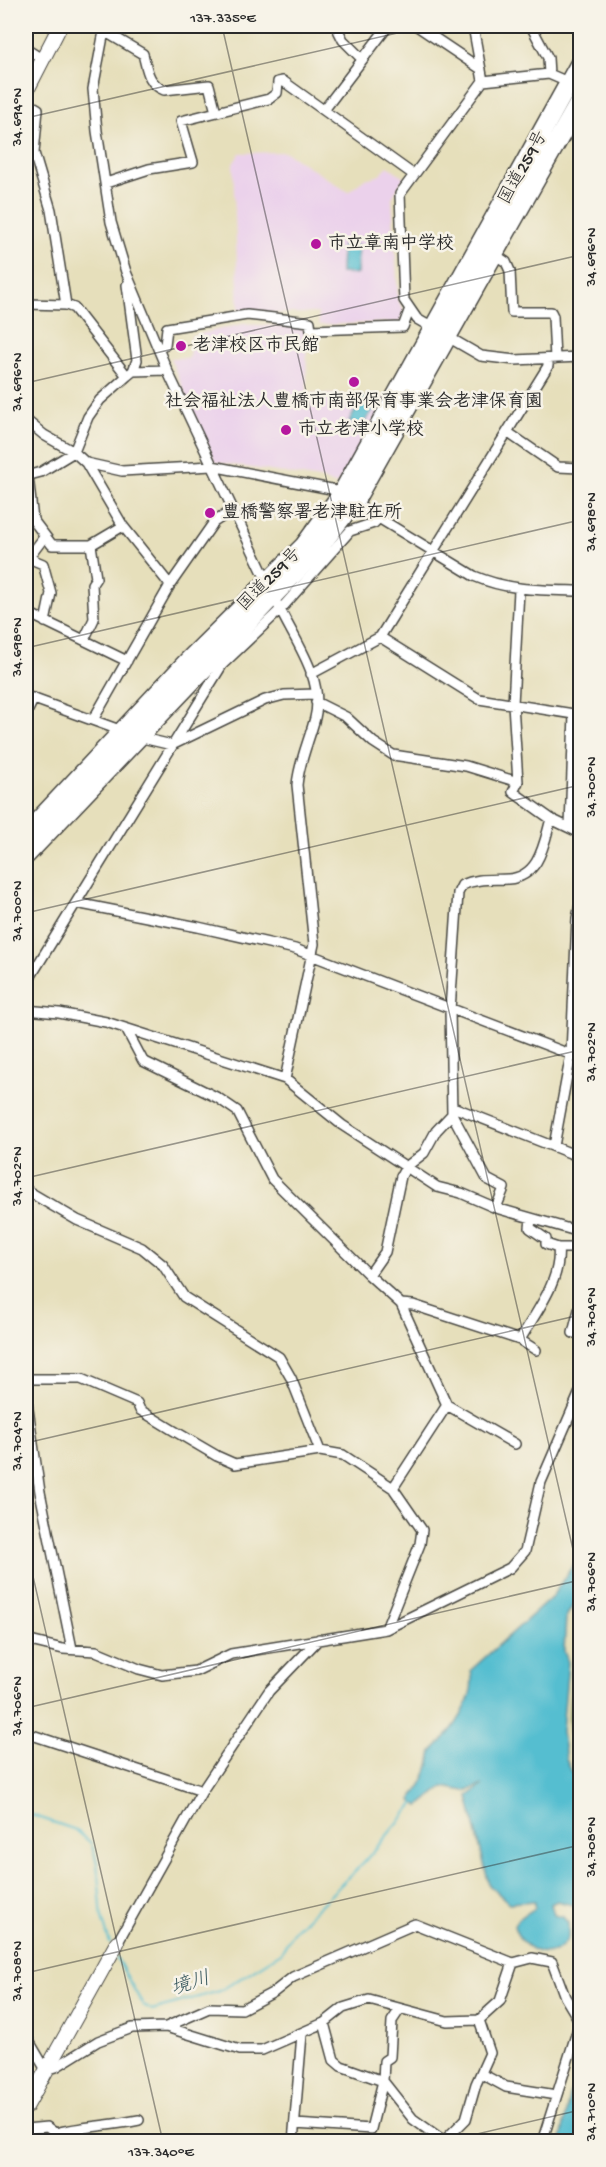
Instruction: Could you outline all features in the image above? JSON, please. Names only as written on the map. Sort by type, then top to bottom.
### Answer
[{"type":"highway","name":"国道259号","points":[[26,855],[316,551],[441,333],[580,63]]},
{"type":"highway","name":"国道259号","points":[[441,333],[494,254],[580,101]]},
{"type":"highway","name":"国道259号","points":[[26,834],[122,731],[304,546],[347,499]]},
{"type":"street","points":[[26,92],[60,26]]},
{"type":"street","points":[[336,26],[343,40],[362,59]]},
{"type":"street","points":[[324,110],[388,26]]},
{"type":"street","points":[[417,26],[481,69]]},
{"type":"street","points":[[473,26],[483,81],[400,194],[404,300],[409,311],[441,333],[482,356],[515,360],[580,357]]},
{"type":"street","points":[[531,26],[548,58],[549,74]]},
{"type":"street","points":[[216,112],[209,85],[164,90],[157,88],[151,83],[143,54],[105,28],[93,89],[111,222],[126,272],[167,370],[265,577]]},
{"type":"street","points":[[26,49],[42,59]]},
{"type":"street","points":[[483,81],[549,74],[570,83]]},
{"type":"street","points":[[106,183],[127,179],[149,169],[193,162],[181,122],[274,97],[278,82],[283,81],[414,175]]},
{"type":"street","points":[[26,102],[39,109],[34,153],[51,210],[66,305]]},
{"type":"street","points":[[311,674],[380,637],[548,366],[551,359],[553,316],[550,312],[512,312],[510,270],[507,262],[494,254]]},
{"type":"street","points":[[123,526],[91,545],[59,547],[52,545],[33,520],[27,476],[41,472],[74,452],[88,417],[100,400],[130,373],[137,360],[126,272]]},
{"type":"street","points":[[26,304],[66,305],[74,308],[130,373]]},
{"type":"street","points":[[159,349],[165,345],[167,328],[247,315],[310,322],[311,330],[403,327],[409,311]]},
{"type":"street","points":[[130,373],[167,370]]},
{"type":"street","points":[[26,420],[74,452],[86,463],[123,526],[170,585]]},
{"type":"street","points":[[507,432],[558,467],[580,468]]},
{"type":"street","points":[[86,463],[135,472],[212,466],[315,485],[347,499],[474,576],[497,586],[519,590],[580,591]]},
{"type":"street","points":[[93,720],[170,585],[214,522],[232,510]]},
{"type":"street","points":[[26,984],[222,665],[350,531],[374,523],[379,518]]},
{"type":"street","points":[[26,556],[33,552],[45,536]]},
{"type":"street","points":[[84,640],[94,618],[92,584],[96,578],[91,545]]},
{"type":"street","points":[[26,556],[43,564],[51,593],[45,622]]},
{"type":"street","points":[[519,590],[513,704],[518,782],[513,792],[551,819],[580,833]]},
{"type":"street","points":[[278,607],[311,674],[316,698],[315,716],[300,765],[297,785],[312,924],[313,955],[285,1079]]},
{"type":"street","points":[[26,612],[127,661]]},
{"type":"street","points":[[380,637],[479,699],[577,714],[570,827]]},
{"type":"street","points":[[26,714],[30,697],[140,738],[172,745],[265,700],[284,695],[316,698],[346,717],[373,742],[393,755],[479,769],[518,782]]},
{"type":"street","points":[[496,1208],[504,1188],[487,1179],[452,1110],[450,1010],[458,894],[462,885],[473,880],[511,879],[534,866],[541,856],[551,819]]},
{"type":"street","points":[[76,903],[198,927],[313,955],[450,1010],[580,1058]]},
{"type":"street","points":[[554,1146],[577,1007],[577,918],[580,905]]},
{"type":"street","points":[[26,1010],[59,1013],[106,1022],[285,1079],[342,1125],[437,1188],[461,1193],[496,1208],[580,1232]]},
{"type":"street","points":[[126,1029],[143,1061],[218,1098],[237,1111],[272,1179],[401,1304],[447,1405],[515,1444]]},
{"type":"street","points":[[452,1110],[580,1157]]},
{"type":"street","points":[[369,1275],[385,1252],[401,1176],[406,1167],[424,1153],[436,1131],[452,1110]]},
{"type":"street","points":[[26,1190],[77,1220],[142,1248],[163,1265],[184,1297],[279,1357],[291,1378],[320,1451]]},
{"type":"street","points":[[531,1218],[530,1228],[546,1239],[546,1244],[558,1248],[580,1248]]},
{"type":"street","points":[[520,1340],[554,1279],[560,1260],[558,1248]]},
{"type":"street","points":[[401,1304],[413,1305],[520,1340],[536,1350]]},
{"type":"street","points":[[573,1334],[580,1306]]},
{"type":"street","points":[[26,1380],[81,1379],[136,1403],[140,1410],[163,1425],[235,1464],[320,1451],[343,1455],[393,1488],[422,1530],[420,1544],[386,1629]]},
{"type":"street","points":[[26,1640],[96,1651],[139,1669],[162,1675],[196,1671],[231,1654],[386,1629],[510,1568],[521,1557],[525,1551],[542,1482],[580,1392]]},
{"type":"street","points":[[26,1395],[40,1492],[72,1649]]},
{"type":"street","points":[[393,1488],[447,1405]]},
{"type":"street","points":[[26,2108],[202,1791],[269,1691],[319,1639]]},
{"type":"street","points":[[26,1733],[202,1791]]},
{"type":"street","points":[[166,2027],[209,2008],[242,2009],[274,1992],[292,1977],[415,1924],[513,1964],[532,1958],[552,1962],[565,1997],[580,2022],[542,2142]]},
{"type":"street","points":[[46,2070],[56,2067],[111,2035],[132,2028],[166,2027],[252,2052],[302,2034],[324,2023],[343,2008],[369,2000],[447,2021],[479,2020],[500,2001],[513,1964]]},
{"type":"street","points":[[295,2124],[371,2129],[383,2081],[384,2061],[390,2056],[392,2021],[400,2008]]},
{"type":"street","points":[[324,2023],[334,2060],[341,2066],[383,2081],[413,2120],[444,2141],[466,2119],[476,2084],[490,2053],[479,2020]]},
{"type":"street","points":[[293,2142],[302,2034]]},
{"type":"street","points":[[26,2036],[28,2048],[46,2070]]},
{"type":"street","points":[[482,2074],[506,2087],[556,2096]]},
{"type":"street","points":[[26,2129],[47,2127],[57,2137],[84,2126],[98,2128],[139,2120]]},
{"type":"shaded area","name":"市立章南中学校","points":[[286,152],[348,192],[365,179],[378,176],[388,166],[404,177],[392,198],[398,300],[404,311],[400,322],[319,325],[318,313],[239,313],[233,164],[240,153]]},
{"type":"shaded area","name":"市立老津小学校","points":[[243,324],[306,328],[307,393],[390,398],[337,485],[320,479],[215,462],[170,358],[189,358],[191,336]]},
{"type":"green space","points":[[580,1653],[580,1777],[571,1746],[569,1715],[572,1684]]},
{"type":"water","points":[[342,245],[358,245],[357,274],[341,273]]},
{"type":"water","points":[[364,397],[376,405],[361,428],[349,421]]},
{"type":"water","points":[[580,1555],[580,1593],[566,1617],[564,1651],[568,1662],[562,1732],[566,1759],[580,1790],[580,1907],[557,1901],[551,1904],[554,1915],[563,1917],[568,1923],[568,1938],[562,1946],[546,1953],[530,1948],[523,1942],[514,1926],[517,1920],[535,1908],[535,1901],[509,1903],[489,1885],[468,1796],[483,1785],[465,1791],[443,1787],[419,1806],[411,1800],[425,1777],[432,1751],[448,1735],[462,1715],[470,1693],[471,1670],[551,1598]]},
{"type":"water","points":[[580,2071],[580,2141],[561,2141],[569,2096]]},
{"type":"waterway","name":"境川","points":[[116,1957],[143,2005],[152,2010],[220,1991],[281,1953],[293,1932],[364,1862],[415,1803]]},
{"type":"waterway","name":"境川","points":[[26,1813],[76,1830],[91,1843],[97,1863],[102,1918],[110,1944]]},
{"type":"place","name":"市立章南中学校","points":[[316,244]]},
{"type":"place","name":"老津校区市民館","points":[[181,346]]},
{"type":"place","name":"社会福祉法人豊橋市南部保育事業会老津保育園","points":[[354,382]]},
{"type":"place","name":"市立老津小学校","points":[[286,430]]},
{"type":"place","name":"豊橋警察署老津駐在所","points":[[210,513]]}]
